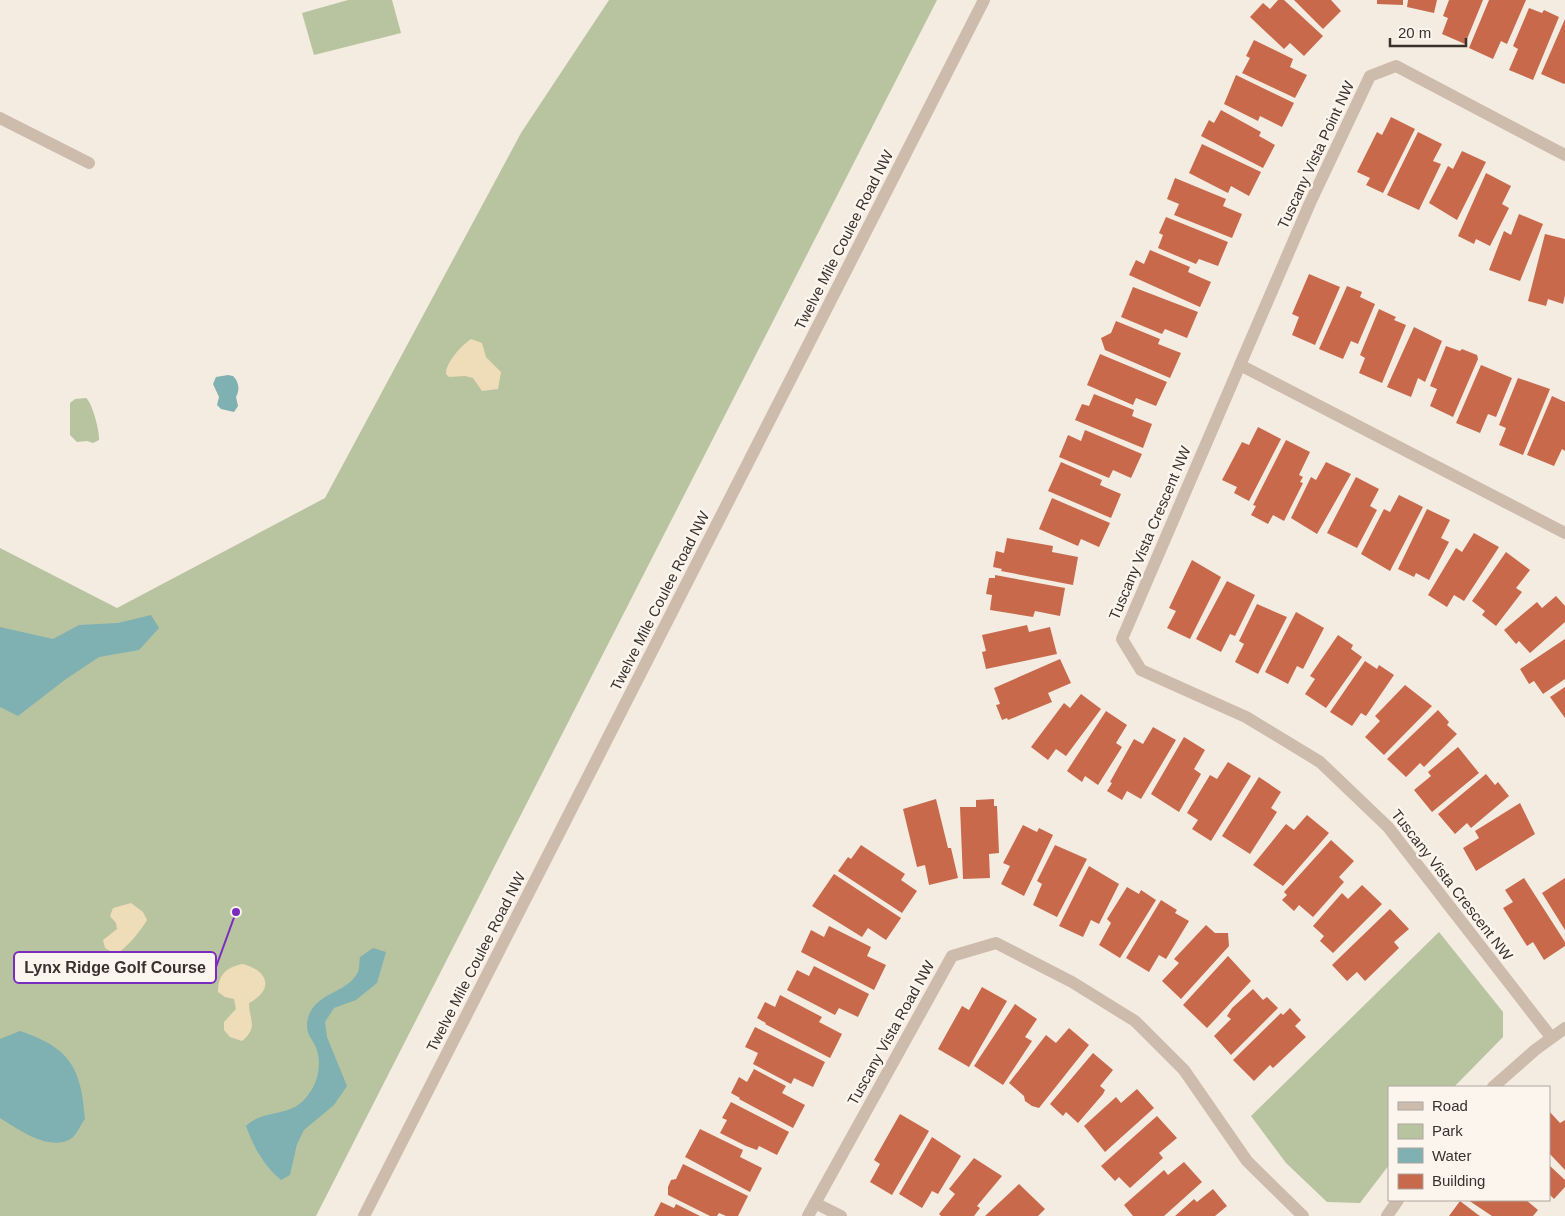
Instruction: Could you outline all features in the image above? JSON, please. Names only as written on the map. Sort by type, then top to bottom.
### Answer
[{"type":"street","name":"Twelve Mile Coulee Road NW","points":[[364,1216],[984,0]]},
{"type":"street","name":"Tuscany Vista Point NW","points":[[1240,365],[1310,202],[1370,76],[1396,66],[1565,155]]},
{"type":"street","points":[[0,118],[89,163]]},
{"type":"street","points":[[1240,365],[1565,533]]},
{"type":"street","name":"Tuscany Vista Crescent NW","points":[[1240,365],[1122,639],[1141,670],[1246,717],[1320,762],[1388,827],[1551,1037]]},
{"type":"street","name":"Tuscany Vista Road NW","points":[[808,1216],[952,956],[996,943],[1072,982],[1135,1021],[1184,1070],[1247,1161],[1303,1216]]},
{"type":"street","points":[[1494,1086],[1551,1037],[1565,1028]]},
{"type":"street","points":[[1387,1216],[1397,1201]]},
{"type":"street","points":[[815,1203],[841,1216]]},
{"type":"green space","points":[[348,0],[392,0],[401,33],[314,55],[302,13]]},
{"type":"green space","points":[[609,0],[937,0],[316,1216],[0,1216],[0,548],[117,608],[325,498],[521,133]]},
{"type":"green space","points":[[86,398],[93,411],[98,431],[99,440],[93,443],[87,441],[77,442],[70,435],[70,403],[75,399]]},
{"type":"green space","points":[[1439,932],[1503,1012],[1503,1037],[1455,1086],[1388,1086],[1388,1166],[1360,1203],[1327,1202],[1286,1163],[1251,1116]]},
{"type":"sand","points":[[471,339],[482,343],[486,357],[501,372],[498,389],[482,391],[473,378],[465,376],[449,377],[446,374],[452,359],[463,345]]},
{"type":"sand","points":[[131,903],[143,912],[147,920],[128,944],[115,954],[105,948],[103,940],[117,929],[116,923],[110,916],[113,908]]},
{"type":"sand","points":[[243,964],[252,967],[263,976],[265,987],[257,998],[249,1003],[252,1027],[242,1041],[230,1037],[224,1030],[224,1022],[236,1009],[234,999],[225,997],[218,992],[218,986],[222,976],[228,969]]},
{"type":"water","points":[[233,376],[238,386],[236,397],[238,406],[234,412],[221,409],[217,405],[219,397],[213,384],[216,377]]},
{"type":"water","points":[[151,615],[159,628],[139,650],[99,657],[66,679],[18,716],[0,707],[0,627],[53,639],[79,625],[118,623]]},
{"type":"water","points":[[373,948],[386,952],[377,983],[356,1000],[334,1008],[325,1022],[327,1037],[347,1086],[334,1105],[304,1130],[297,1144],[290,1175],[281,1180],[260,1155],[246,1126],[259,1118],[298,1105],[308,1095],[315,1083],[319,1063],[317,1050],[307,1028],[308,1018],[317,1003],[347,985],[353,979],[359,970],[360,957]]},
{"type":"water","points":[[20,1031],[51,1045],[70,1062],[76,1073],[85,1119],[74,1136],[63,1142],[54,1143],[34,1138],[0,1118],[0,1039]]},
{"type":"building","points":[[1278,0],[1284,0],[1323,36],[1304,56],[1290,43],[1284,49],[1250,17],[1263,3],[1270,9]]},
{"type":"building","points":[[1294,0],[1331,0],[1341,11],[1323,29]]},
{"type":"building","points":[[1377,0],[1403,0],[1403,5],[1377,4]]},
{"type":"building","points":[[1408,0],[1437,0],[1434,13],[1407,7]]},
{"type":"building","points":[[1449,0],[1483,0],[1465,44],[1442,34],[1448,18],[1443,16]]},
{"type":"building","points":[[1489,0],[1526,0],[1507,44],[1501,41],[1493,59],[1469,48]]},
{"type":"building","points":[[1529,8],[1542,13],[1544,10],[1559,17],[1533,80],[1509,70],[1518,49],[1513,46]]},
{"type":"building","points":[[1565,19],[1565,83],[1564,84],[1541,74]]},
{"type":"building","points":[[1254,40],[1293,59],[1290,67],[1307,75],[1295,98],[1242,73],[1250,58],[1246,56]]},
{"type":"building","points":[[1236,75],[1294,103],[1282,127],[1260,116],[1258,121],[1224,104]]},
{"type":"building","points":[[1221,110],[1261,132],[1259,136],[1275,145],[1263,168],[1201,136],[1209,120],[1214,123]]},
{"type":"building","points":[[1391,117],[1415,129],[1383,193],[1366,185],[1370,178],[1357,172],[1377,132],[1382,135]]},
{"type":"building","points":[[1418,132],[1442,144],[1433,161],[1441,164],[1419,210],[1387,195]]},
{"type":"building","points":[[1202,144],[1261,172],[1249,196],[1231,186],[1228,193],[1189,173]]},
{"type":"building","points":[[1462,151],[1486,162],[1457,220],[1429,203],[1448,166],[1453,169]]},
{"type":"building","points":[[1486,173],[1511,186],[1502,204],[1509,208],[1490,246],[1476,239],[1474,244],[1458,236]]},
{"type":"building","points":[[1175,178],[1226,199],[1223,206],[1242,214],[1232,238],[1174,215],[1179,204],[1167,199]]},
{"type":"building","points":[[1519,214],[1543,224],[1520,281],[1489,270],[1504,231],[1511,235]]},
{"type":"building","points":[[1166,217],[1228,242],[1218,266],[1199,259],[1196,264],[1158,248],[1163,235],[1159,233]]},
{"type":"building","points":[[1545,234],[1565,239],[1565,295],[1563,304],[1548,299],[1546,306],[1528,301]]},
{"type":"building","points":[[1150,250],[1190,267],[1188,272],[1211,282],[1200,307],[1129,275],[1136,260],[1144,264]]},
{"type":"building","points":[[1309,274],[1340,287],[1315,345],[1292,335],[1299,317],[1292,314]]},
{"type":"building","points":[[1347,286],[1362,292],[1360,297],[1375,304],[1358,344],[1351,341],[1343,359],[1319,349]]},
{"type":"building","points":[[1133,287],[1198,312],[1187,338],[1165,329],[1162,334],[1121,317]]},
{"type":"building","points":[[1379,309],[1396,317],[1394,320],[1406,325],[1382,383],[1359,373],[1365,358],[1360,355]]},
{"type":"building","points":[[1116,321],[1160,339],[1158,344],[1181,353],[1170,378],[1105,350],[1101,338],[1111,333]]},
{"type":"building","points":[[1414,327],[1442,341],[1425,382],[1418,378],[1411,397],[1387,387]]},
{"type":"building","points":[[1446,346],[1460,351],[1462,349],[1477,355],[1478,359],[1453,417],[1430,406],[1437,389],[1430,386]]},
{"type":"building","points":[[1100,354],[1167,382],[1156,406],[1136,398],[1133,405],[1087,385]]},
{"type":"building","points":[[1481,365],[1512,378],[1496,417],[1488,414],[1480,433],[1456,423]]},
{"type":"building","points":[[1518,378],[1550,389],[1523,455],[1499,445],[1506,428],[1499,425]]},
{"type":"building","points":[[1094,394],[1134,410],[1132,416],[1152,424],[1143,448],[1075,420],[1082,404],[1089,406]]},
{"type":"building","points":[[1552,396],[1565,402],[1565,451],[1562,449],[1554,466],[1527,455]]},
{"type":"building","points":[[1258,427],[1281,439],[1249,501],[1234,493],[1237,487],[1222,480],[1242,442],[1249,445]]},
{"type":"building","points":[[1085,430],[1142,454],[1131,478],[1113,470],[1109,478],[1059,457],[1068,435],[1081,441]]},
{"type":"building","points":[[1286,440],[1310,452],[1299,475],[1303,477],[1300,482],[1303,483],[1284,521],[1273,515],[1268,524],[1251,515],[1256,506],[1253,505]]},
{"type":"building","points":[[1061,462],[1102,480],[1100,485],[1121,494],[1111,518],[1048,491]]},
{"type":"building","points":[[1326,462],[1351,474],[1317,534],[1291,518],[1311,477],[1316,480]]},
{"type":"building","points":[[1356,477],[1379,489],[1370,506],[1377,510],[1357,548],[1327,533]]},
{"type":"building","points":[[1399,495],[1423,507],[1390,571],[1361,554],[1384,509],[1390,512]]},
{"type":"building","points":[[1052,498],[1110,523],[1099,547],[1081,539],[1078,546],[1039,529]]},
{"type":"building","points":[[1427,509],[1450,520],[1441,538],[1449,542],[1429,580],[1416,573],[1414,577],[1398,569]]},
{"type":"building","points":[[1474,533],[1499,547],[1464,601],[1454,595],[1447,607],[1428,595],[1456,548],[1462,552]]},
{"type":"building","points":[[1007,538],[1053,546],[1052,552],[1078,557],[1073,585],[1001,571],[1002,569],[993,567],[996,551],[1004,553]]},
{"type":"building","points":[[1506,552],[1530,570],[1516,588],[1522,592],[1496,626],[1482,615],[1485,611],[1472,601]]},
{"type":"building","points":[[1192,560],[1221,577],[1190,639],[1167,628],[1176,611],[1169,608]]},
{"type":"building","points":[[995,575],[1065,588],[1060,616],[1035,611],[1033,617],[990,610],[992,595],[986,594],[989,578],[995,578]]},
{"type":"building","points":[[1227,581],[1255,595],[1235,636],[1230,634],[1221,652],[1196,639]]},
{"type":"building","points":[[1556,596],[1565,606],[1565,622],[1530,653],[1519,641],[1516,644],[1504,630],[1537,602],[1542,608]]},
{"type":"building","points":[[1257,604],[1287,617],[1258,674],[1235,662],[1244,644],[1239,641]]},
{"type":"building","points":[[1296,612],[1324,628],[1303,669],[1297,666],[1288,684],[1265,672]]},
{"type":"building","points":[[1027,625],[1029,632],[1050,627],[1057,654],[986,669],[982,652],[986,651],[982,635]]},
{"type":"building","points":[[1338,635],[1353,645],[1351,649],[1362,657],[1326,708],[1305,694],[1315,679],[1310,676]]},
{"type":"building","points":[[1565,639],[1565,679],[1543,694],[1534,681],[1529,684],[1520,669]]},
{"type":"building","points":[[1060,659],[1071,683],[1048,693],[1052,702],[1008,720],[1007,718],[1002,720],[996,705],[1000,704],[994,688]]},
{"type":"building","points":[[1365,661],[1377,669],[1379,665],[1394,675],[1366,716],[1361,713],[1352,726],[1330,712]]},
{"type":"building","points":[[1405,685],[1432,706],[1384,755],[1365,737],[1380,721],[1375,716]]},
{"type":"building","points":[[1565,687],[1565,718],[1550,697]]},
{"type":"building","points":[[1081,694],[1101,709],[1066,756],[1056,749],[1048,760],[1031,747],[1064,703],[1070,708]]},
{"type":"building","points":[[1438,710],[1449,722],[1447,725],[1457,734],[1424,767],[1420,763],[1406,777],[1387,759]]},
{"type":"building","points":[[1106,711],[1127,725],[1116,743],[1122,747],[1098,785],[1085,776],[1082,782],[1067,771]]},
{"type":"building","points":[[1153,727],[1176,740],[1141,799],[1127,791],[1122,800],[1107,791],[1112,783],[1110,782],[1134,739],[1143,744]]},
{"type":"building","points":[[1184,737],[1205,750],[1194,769],[1201,774],[1179,812],[1151,794]]},
{"type":"building","points":[[1458,747],[1479,773],[1432,812],[1414,790],[1431,776],[1428,772]]},
{"type":"building","points":[[1228,762],[1251,776],[1211,841],[1192,829],[1198,820],[1187,813],[1210,775],[1217,779]]},
{"type":"building","points":[[1486,774],[1495,785],[1498,782],[1509,796],[1471,828],[1467,823],[1455,834],[1438,814]]},
{"type":"building","points":[[1259,777],[1281,792],[1271,808],[1277,812],[1250,854],[1222,836]]},
{"type":"building","points":[[936,799],[948,848],[951,848],[958,878],[929,885],[925,865],[917,867],[903,809]]},
{"type":"building","points":[[994,799],[994,806],[997,806],[999,853],[989,854],[990,878],[963,879],[960,807],[976,807],[976,800]]},
{"type":"building","points":[[1520,803],[1535,834],[1476,871],[1463,848],[1479,838],[1475,831]]},
{"type":"building","points":[[1307,815],[1329,833],[1283,886],[1253,865],[1286,824],[1294,830]]},
{"type":"building","points":[[1023,825],[1037,832],[1039,828],[1053,835],[1024,896],[1001,884],[1010,866],[1003,863]]},
{"type":"building","points":[[1331,840],[1354,861],[1339,877],[1344,882],[1313,917],[1299,905],[1294,911],[1282,900],[1287,895],[1284,892]]},
{"type":"building","points":[[861,845],[905,874],[901,880],[917,891],[902,913],[838,871],[848,857],[851,859]]},
{"type":"building","points":[[1055,845],[1087,859],[1057,917],[1033,905],[1042,884],[1037,881]]},
{"type":"building","points":[[1089,866],[1119,884],[1099,924],[1091,920],[1083,937],[1059,926]]},
{"type":"building","points":[[834,874],[901,918],[886,940],[868,928],[862,937],[812,906]]},
{"type":"building","points":[[1524,878],[1565,942],[1565,946],[1544,960],[1533,942],[1527,946],[1503,908],[1513,902],[1505,890]]},
{"type":"building","points":[[1565,878],[1565,930],[1542,893]]},
{"type":"building","points":[[1362,885],[1382,904],[1333,953],[1320,941],[1324,936],[1313,926],[1342,893],[1348,899]]},
{"type":"building","points":[[1127,887],[1139,894],[1141,890],[1156,900],[1120,958],[1099,945],[1111,923],[1107,919]]},
{"type":"building","points":[[1161,900],[1177,910],[1175,913],[1189,921],[1166,959],[1159,955],[1149,972],[1126,958]]},
{"type":"building","points":[[1390,909],[1409,929],[1394,942],[1399,948],[1365,981],[1357,972],[1347,981],[1332,965]]},
{"type":"building","points":[[1206,925],[1215,933],[1228,933],[1229,946],[1181,999],[1162,981],[1179,963],[1174,959]]},
{"type":"building","points":[[829,926],[871,947],[867,956],[886,965],[874,990],[801,952],[811,930],[824,937]]},
{"type":"building","points":[[1228,956],[1251,981],[1207,1028],[1183,1005]]},
{"type":"building","points":[[814,966],[869,994],[858,1017],[839,1008],[835,1015],[787,990],[797,970],[809,976]]},
{"type":"building","points":[[982,987],[1007,1001],[969,1067],[938,1049],[962,1006],[969,1010]]},
{"type":"building","points":[[1253,989],[1263,1000],[1267,997],[1278,1008],[1231,1055],[1214,1036],[1231,1019],[1227,1016],[1232,1008]]},
{"type":"building","points":[[780,995],[822,1017],[819,1022],[842,1034],[830,1058],[757,1018],[765,1002],[775,1007]]},
{"type":"building","points":[[1015,1004],[1037,1019],[1025,1037],[1032,1041],[1003,1085],[974,1066]]},
{"type":"building","points":[[1290,1008],[1301,1020],[1295,1026],[1306,1037],[1273,1068],[1270,1065],[1254,1081],[1233,1060],[1281,1013],[1283,1015]]},
{"type":"building","points":[[755,1027],[825,1062],[813,1087],[794,1078],[791,1084],[753,1064],[758,1053],[745,1047]]},
{"type":"building","points":[[1069,1028],[1089,1045],[1039,1108],[1032,1106],[1009,1083],[1046,1035],[1056,1043]]},
{"type":"building","points":[[1093,1053],[1113,1070],[1100,1086],[1105,1090],[1103,1094],[1078,1123],[1066,1112],[1063,1116],[1050,1104]]},
{"type":"building","points":[[754,1069],[786,1086],[782,1093],[805,1105],[793,1128],[731,1093],[739,1077],[747,1082]]},
{"type":"building","points":[[1137,1089],[1154,1108],[1105,1152],[1084,1126],[1116,1097],[1121,1103]]},
{"type":"building","points":[[731,1102],[789,1132],[777,1155],[759,1146],[757,1150],[746,1146],[720,1133],[727,1120],[722,1118]]},
{"type":"building","points":[[1550,1112],[1560,1123],[1565,1120],[1565,1170],[1550,1154]]},
{"type":"building","points":[[900,1114],[929,1131],[892,1195],[870,1182],[880,1164],[874,1160]]},
{"type":"building","points":[[1157,1116],[1177,1138],[1159,1153],[1163,1158],[1130,1188],[1119,1177],[1115,1181],[1101,1166]]},
{"type":"building","points":[[700,1129],[743,1150],[740,1157],[762,1168],[750,1192],[685,1157]]},
{"type":"building","points":[[932,1137],[961,1156],[938,1194],[932,1191],[922,1208],[899,1194]]},
{"type":"building","points":[[974,1158],[1002,1176],[977,1206],[980,1208],[974,1216],[941,1216],[939,1214],[955,1194],[949,1189]]},
{"type":"building","points":[[1184,1162],[1202,1182],[1164,1216],[1133,1216],[1124,1205],[1164,1170],[1168,1175]]},
{"type":"building","points":[[683,1164],[748,1196],[738,1216],[726,1216],[719,1213],[717,1216],[710,1216],[668,1195],[668,1187],[671,1180],[676,1179]]},
{"type":"building","points":[[1550,1166],[1565,1180],[1565,1187],[1554,1199],[1550,1195]]},
{"type":"building","points":[[1019,1184],[1045,1209],[1038,1216],[985,1216]]},
{"type":"building","points":[[1213,1189],[1227,1206],[1215,1216],[1175,1216],[1194,1199],[1197,1202]]},
{"type":"building","points":[[1460,1201],[1477,1214],[1480,1216],[1449,1216]]},
{"type":"building","points":[[1470,1201],[1527,1201],[1538,1210],[1533,1216],[1492,1216]]},
{"type":"building","points":[[661,1202],[674,1208],[676,1204],[700,1216],[654,1216]]},
{"type":"place","name":"Lynx Ridge Golf Course","points":[[236,912]]}]
